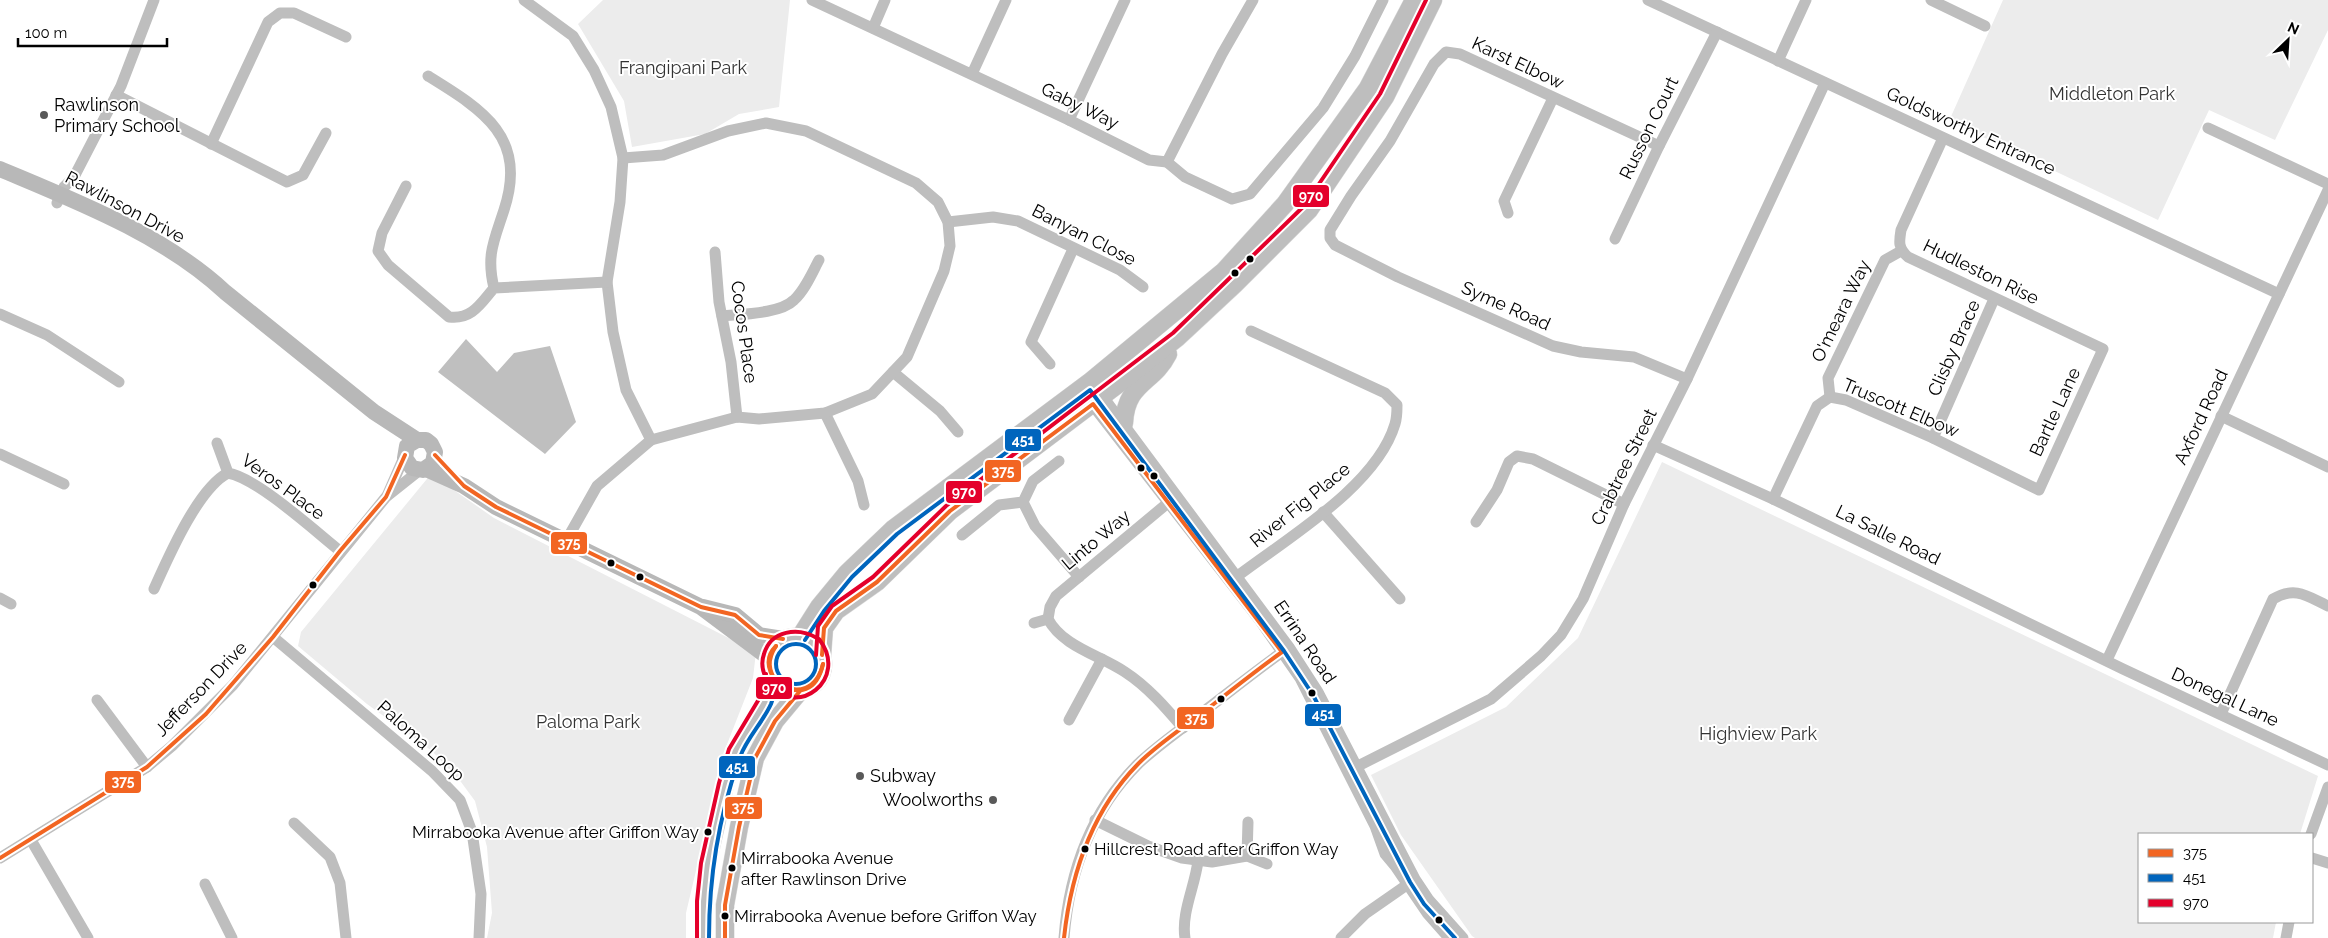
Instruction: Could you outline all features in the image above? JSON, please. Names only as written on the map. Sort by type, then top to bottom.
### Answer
[{"type":"main road","points":[[703,938],[702,902],[707,864],[725,784],[735,752],[765,701],[770,667],[776,644],[792,638],[847,573],[893,529],[1086,385],[1224,271],[1285,204],[1368,88],[1414,0]]},
{"type":"main road","points":[[724,938],[725,905],[739,826],[755,758],[775,721],[800,691],[813,685],[818,679],[823,664],[824,628],[836,611],[878,582],[950,511],[1177,338],[1235,284],[1309,210],[1385,97],[1433,0]]},
{"type":"main road","points":[[1124,424],[1125,411],[1134,390],[1164,362],[1177,338]]},
{"type":"main road","points":[[792,638],[814,643],[822,655]]},
{"type":"main road","points":[[770,667],[784,688],[800,691]]},
{"type":"street","points":[[63,201],[64,187],[74,177],[116,96],[154,0]]},
{"type":"street","points":[[524,0],[572,36],[590,63],[611,107],[623,158],[620,202],[607,282],[613,332],[626,390],[651,440]]},
{"type":"street","name":"Gaby Way","points":[[812,0],[1069,120],[1149,160],[1167,162]]},
{"type":"street","points":[[873,28],[885,0]]},
{"type":"street","points":[[972,74],[1006,0]]},
{"type":"street","points":[[1069,120],[1125,0]]},
{"type":"street","points":[[1253,0],[1222,54],[1167,162],[1185,177],[1232,199],[1250,194],[1323,108],[1355,56],[1383,0]]},
{"type":"street","name":"Goldsworthy Entrance","points":[[1648,0],[2279,294]]},
{"type":"street","points":[[1778,61],[1806,0]]},
{"type":"street","points":[[1931,0],[1985,26]]},
{"type":"street","points":[[211,144],[268,22],[280,13],[294,13],[346,38]]},
{"type":"street","name":"Russon Court","points":[[1615,240],[1659,146],[1717,32]]},
{"type":"street","name":"Karst Elbow","points":[[1330,230],[1351,196],[1393,137],[1434,64],[1446,52],[1460,54],[1659,146]]},
{"type":"street","points":[[428,76],[476,107],[494,125],[506,147],[511,170],[510,182],[489,260],[494,288]]},
{"type":"street","name":"Crabtree Street","points":[[1352,770],[1491,699],[1541,656],[1561,634],[1583,598],[1624,504],[1687,379],[1825,83]]},
{"type":"street","points":[[116,96],[287,182],[303,175],[326,133]]},
{"type":"street","points":[[1508,213],[1504,201],[1553,98]]},
{"type":"street","points":[[566,541],[597,486],[651,440],[737,417],[758,419],[825,413],[872,394],[907,357],[944,272],[950,246],[948,222],[938,202],[916,183],[806,131],[766,123],[743,126],[663,155],[623,158]]},
{"type":"street","points":[[2208,128],[2328,184]]},
{"type":"street","name":"Hudleston Rise","points":[[1943,138],[1901,230],[1899,243],[1901,251],[1994,299],[2103,349]]},
{"type":"street","name":"Rawlinson Drive","points":[[0,169],[63,201],[198,280],[225,292],[374,412],[417,440],[426,440],[431,444],[435,455],[464,486]]},
{"type":"street","name":"Rawlinson Drive","points":[[0,179],[63,201]]},
{"type":"street","points":[[406,186],[378,244],[378,251],[388,265],[443,314],[449,317],[456,318],[470,315],[494,288],[607,282]]},
{"type":"street","name":"Axford Road","points":[[2106,660],[2328,190]]},
{"type":"street","name":"Banyan Close","points":[[948,222],[993,217],[1018,221],[1120,270],[1143,286]]},
{"type":"street","name":"Syme Road","points":[[1330,230],[1330,238],[1335,245],[1398,277],[1553,346],[1581,352],[1634,357],[1687,379]]},
{"type":"street","points":[[1050,364],[1031,342],[1073,249]]},
{"type":"street","name":"O'meara Way","points":[[1830,397],[1828,378],[1885,260],[1901,251]]},
{"type":"street","name":"Cocos Place","points":[[715,252],[722,316],[731,362],[737,417]]},
{"type":"street","points":[[722,316],[777,309],[790,303],[802,290],[819,260]]},
{"type":"street","name":"Clisby Brace","points":[[1933,438],[1994,299]]},
{"type":"street","points":[[0,314],[47,334],[119,382]]},
{"type":"street","name":"River Fig Place","points":[[1234,579],[1323,512],[1373,465],[1395,424],[1397,405],[1385,393],[1251,330]]},
{"type":"street","name":"Bartle Lane","points":[[2039,490],[2103,349]]},
{"type":"street","points":[[893,372],[940,411],[958,432]]},
{"type":"street","name":"Errina Road","points":[[1086,385],[1318,692],[1352,770],[1427,913],[1450,938]]},
{"type":"street","name":"Truscott Elbow","points":[[1773,499],[1817,406],[1830,397],[1846,400],[1933,438],[2039,490]]},
{"type":"street","name":"Errina Road","points":[[1098,400],[1124,424],[1173,499]]},
{"type":"street","name":"Rawlinson Drive","points":[[374,412],[405,454],[410,466],[464,486],[496,507],[701,607],[735,615],[759,635],[792,638]]},
{"type":"street","points":[[825,413],[858,481],[864,505]]},
{"type":"street","points":[[2221,416],[2328,467]]},
{"type":"street","points":[[405,454],[409,444],[417,440]]},
{"type":"street","name":"Veros Place","points":[[217,443],[228,472],[241,476],[259,487],[340,551]]},
{"type":"street","name":"La Salle Road","points":[[1653,445],[1773,499],[2106,660]]},
{"type":"street","points":[[0,454],[64,484]]},
{"type":"street","name":"Jefferson Drive","points":[[386,497],[405,454]]},
{"type":"street","points":[[423,470],[433,463],[435,455]]},
{"type":"street","points":[[1476,522],[1497,490],[1509,462],[1517,456],[1533,459],[1624,504]]},
{"type":"street","points":[[1023,502],[1033,481],[1059,461]]},
{"type":"street","name":"Jefferson Drive","points":[[0,858],[147,767],[206,714],[273,637],[340,551],[386,497],[423,470]]},
{"type":"street","points":[[154,589],[184,525],[218,479],[228,472]]},
{"type":"street","name":"Linto Way","points":[[1048,618],[1050,607],[1056,596],[1173,499]]},
{"type":"street","points":[[962,535],[999,505],[1023,502]]},
{"type":"street","points":[[1023,502],[1035,526],[1079,578]]},
{"type":"street","points":[[1323,512],[1400,599]]},
{"type":"street","points":[[2221,714],[2273,599],[2286,592],[2301,593],[2328,606]]},
{"type":"street","points":[[0,598],[11,604]]},
{"type":"street","name":"Rawlinson Drive","points":[[701,607],[770,667]]},
{"type":"street","points":[[1034,623],[1048,618],[1060,635],[1137,681],[1152,694],[1183,728]]},
{"type":"street","name":"Paloma Loop","points":[[273,637],[432,771],[460,800],[472,832],[481,894],[479,938]]},
{"type":"street","points":[[1064,938],[1075,871],[1095,820],[1121,782],[1138,764],[1183,728],[1286,650]]},
{"type":"street","points":[[1068,720],[1102,660]]},
{"type":"street","name":"Donegal Lane","points":[[2106,660],[2328,765]]},
{"type":"street","points":[[97,700],[147,767]]},
{"type":"street","points":[[2312,833],[2328,787]]},
{"type":"street","points":[[1095,820],[1148,846],[1182,858],[1212,862],[1246,856],[1267,864]]},
{"type":"street","points":[[1246,856],[1248,822]]},
{"type":"street","points":[[294,823],[330,857],[340,883],[346,938]]},
{"type":"street","points":[[31,840],[88,938]]},
{"type":"street","points":[[2313,858],[2328,862]]},
{"type":"street","points":[[1185,938],[1183,924],[1196,879],[1198,861]]},
{"type":"street","points":[[1341,938],[1365,914],[1411,882]]},
{"type":"street","name":"Errina Road","points":[[1411,882],[1463,938]]},
{"type":"street","points":[[205,884],[232,938]]},
{"type":"street","points":[[2286,938],[2289,923]]},
{"type":"green space","name":"Frangipani Park","points":[[603,0],[790,0],[779,107],[739,114],[705,134],[632,147],[624,101],[578,24]]},
{"type":"green space","name":"Middleton Park","points":[[2003,0],[2328,0],[2328,30],[2275,140],[2209,110],[2158,220],[1949,121]]},
{"type":"green space","name":"Highview Park","points":[[1662,462],[2318,776],[2300,833],[2138,833],[2138,923],[2276,923],[2273,938],[1475,938],[1401,835],[1371,775],[1506,707],[1578,638]]},
{"type":"green space","name":"Paloma Park","points":[[431,474],[494,518],[756,652],[753,678],[724,752],[686,913],[686,938],[487,938],[492,913],[487,847],[475,801],[461,782],[432,751],[367,704],[298,646],[301,632]]},
{"type":"shaded area","points":[[466,339],[497,372],[514,353],[550,346],[576,422],[545,454],[438,372]]},
{"type":"transit line","name":"970","points":[[816,655],[818,626],[832,606],[873,577],[946,506],[1173,333],[1304,206],[1380,94],[1426,0]]},
{"type":"transit line","name":"451","points":[[805,640],[824,611],[852,577],[897,534],[1090,390],[1284,651],[1313,695],[1410,882],[1424,904],[1455,938]]},
{"type":"transit line","name":"375","points":[[822,655],[824,628],[836,611],[877,582],[950,511],[1093,404],[1282,652],[1153,750],[1122,783],[1108,802],[1086,845],[1072,890],[1064,938]]},
{"type":"transit line","name":"375","points":[[0,858],[147,767],[206,714],[273,637],[340,551],[386,497],[405,455]]},
{"type":"transit line","name":"375","points":[[435,455],[464,486],[496,507],[701,607],[735,615],[759,635],[783,639]]},
{"type":"transit line","name":"970","points":[[817,638],[802,632],[786,633],[779,635],[768,646],[762,662],[763,669],[769,683],[780,693],[793,697],[805,696],[816,690],[824,680],[828,668],[827,654],[819,639]]},
{"type":"transit line","name":"451","points":[[800,644],[807,647],[813,653],[816,664],[815,672],[807,681],[800,684],[792,684],[785,681],[777,672],[776,660],[779,653],[788,645],[800,644]]},
{"type":"transit line","name":"375","points":[[776,646],[771,656],[770,669],[777,683]]},
{"type":"transit line","name":"375","points":[[776,646],[770,655],[769,664],[771,674],[777,683]]},
{"type":"transit line","name":"375","points":[[777,683],[792,689],[806,688],[816,679],[823,664]]},
{"type":"transit line","name":"375","points":[[777,683],[793,690],[806,689],[812,686],[823,664]]},
{"type":"transit line","name":"970","points":[[697,938],[697,901],[701,863],[719,783],[729,749],[759,699],[766,674]]},
{"type":"transit line","name":"451","points":[[709,938],[713,869],[726,801],[740,757],[771,704],[778,678]]},
{"type":"transit line","name":"375","points":[[725,938],[725,905],[739,827],[755,758],[775,721],[800,691]]},
{"type":"place","name":"Rawlinson Primary School","points":[[44,115]]},
{"type":"place","name":"Subway","points":[[860,776]]},
{"type":"place","name":"Woolworths","points":[[993,800]]},
{"type":"place","name":"Mirrabooka Avenue after Griffon Way","points":[[708,832]]},
{"type":"place","name":"Hillcrest Road after Griffon Way","points":[[1085,849]]},
{"type":"place","name":"Mirrabooka Avenue after Rawlinson Drive","points":[[732,868]]},
{"type":"place","name":"Mirrabooka Avenue before Griffon Way","points":[[725,916]]}]
